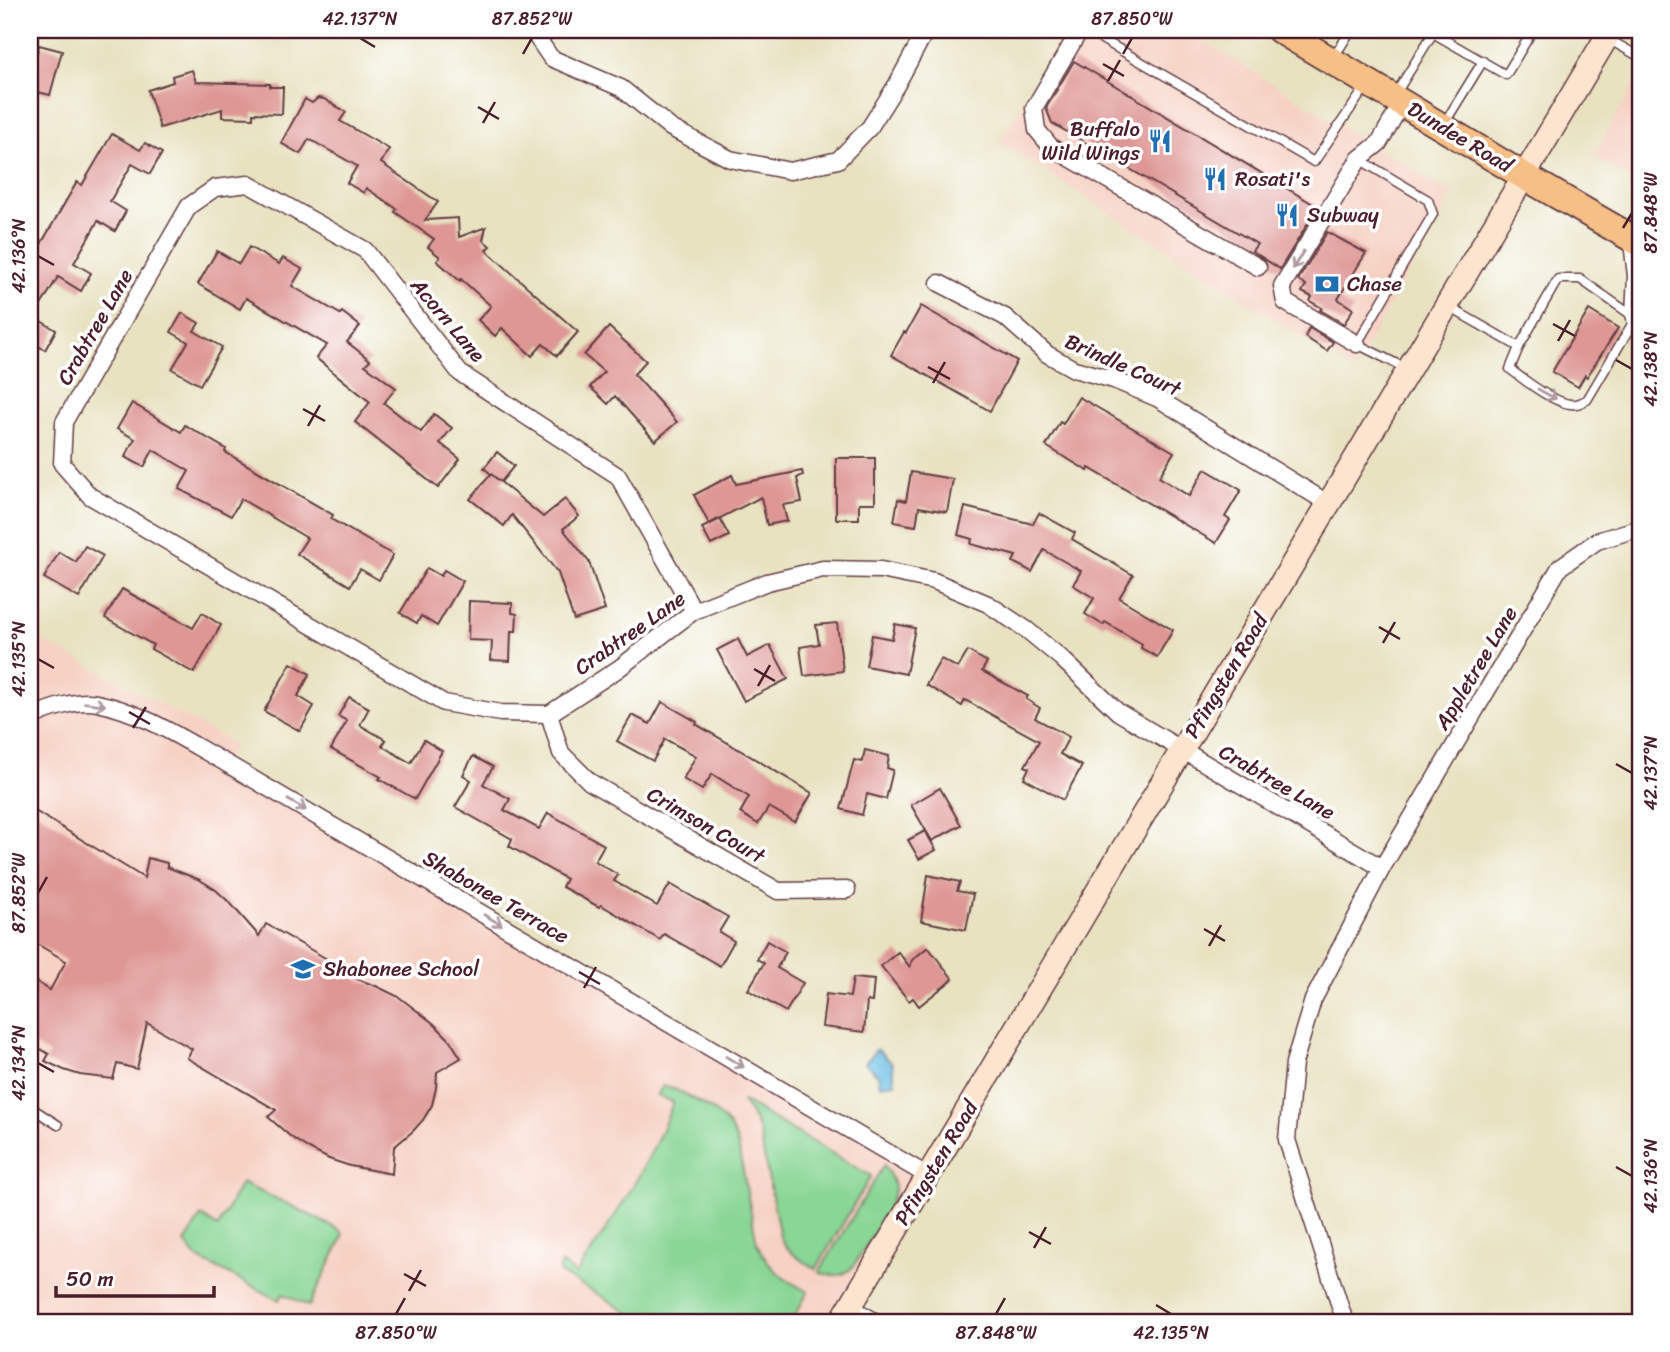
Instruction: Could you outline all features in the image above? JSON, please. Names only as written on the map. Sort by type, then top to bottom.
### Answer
[{"type":"main road","name":"Dundee Road","points":[[1280,30],[1634,239]]},
{"type":"main road","name":"Pfingsten Road","points":[[845,1315],[1524,176],[1603,32]]},
{"type":"street","points":[[532,30],[551,58],[621,89],[671,128],[730,159],[790,171],[838,160],[870,127],[926,30]]},
{"type":"street","points":[[1080,30],[1034,108],[1037,130],[1051,147],[1258,267]]},
{"type":"street","points":[[1357,344],[1285,302],[1282,286],[1359,159],[1379,143],[1398,100]]},
{"type":"street","name":"Acorn Lane","points":[[190,206],[215,188],[248,184],[365,250],[460,373],[618,476],[694,611]]},
{"type":"street","name":"Crabtree Lane","points":[[190,206],[64,422],[62,464],[90,496],[444,703],[501,713],[549,714],[618,669],[694,611],[767,582],[823,569],[881,569],[934,581],[988,604],[1027,630],[1061,658],[1118,712],[1382,868]]},
{"type":"street","name":"Brindle Court","points":[[939,283],[1005,317],[1047,354],[1074,369],[1114,380],[1157,398],[1329,504]]},
{"type":"street","name":"Appletree Lane","points":[[1382,868],[1560,567],[1597,541],[1640,528]]},
{"type":"street","name":"Shabonee Terrace","points":[[30,718],[66,705],[95,702],[164,728],[928,1176]]},
{"type":"street","name":"Crimson Court","points":[[549,714],[561,753],[590,782],[778,891],[846,890]]},
{"type":"street","points":[[1345,1322],[1287,1140],[1294,1063],[1312,1000],[1382,868]]},
{"type":"street","points":[[845,1315],[876,1322]]},
{"type":"lane","points":[[1086,30],[1314,162],[1368,82]]},
{"type":"lane","points":[[1332,61],[1351,30]]},
{"type":"lane","points":[[1398,100],[1433,33],[1506,75],[1533,30]]},
{"type":"lane","points":[[1603,32],[1640,57]]},
{"type":"lane","points":[[1442,127],[1483,61]]},
{"type":"lane","points":[[1640,140],[1640,146]]},
{"type":"lane","points":[[1359,159],[1428,200],[1433,214],[1357,344],[1409,369]]},
{"type":"lane","points":[[1630,314],[1580,279],[1558,279],[1519,346],[1510,369],[1556,400],[1575,405],[1587,400],[1632,324],[1630,314],[1634,239]]},
{"type":"lane","points":[[1447,306],[1519,346]]},
{"type":"lane","points":[[1630,314],[1640,308]]},
{"type":"lane","points":[[30,1107],[58,1125]]},
{"type":"shaded area","points":[[1064,30],[1185,30],[1453,194],[1353,370],[1000,142]]},
{"type":"shaded area","points":[[1640,74],[1640,185],[1593,157]]},
{"type":"shaded area","name":"Shabonee School","points":[[30,634],[235,744],[225,762],[928,1176],[841,1322],[30,1322]]},
{"type":"green space","points":[[663,1086],[670,1087],[711,1109],[728,1124],[734,1134],[757,1244],[774,1269],[785,1279],[808,1292],[791,1322],[643,1322],[560,1273],[561,1263],[576,1274],[642,1169],[673,1102],[657,1095]]},
{"type":"green space","points":[[743,1101],[871,1176],[816,1269],[791,1252],[780,1237],[759,1130]]},
{"type":"green space","points":[[884,1165],[894,1186],[893,1193],[873,1235],[849,1271],[835,1275],[819,1272]]},
{"type":"green space","points":[[241,1183],[341,1231],[342,1239],[309,1306],[283,1294],[279,1300],[197,1258],[185,1243],[201,1216],[218,1227]]},
{"type":"water","points":[[877,1049],[892,1063],[895,1083],[880,1085],[878,1075],[865,1063]]},
{"type":"building","points":[[39,45],[62,51],[50,95],[30,90],[30,50],[37,52]]},
{"type":"building","points":[[1074,61],[1318,207],[1280,269],[1252,251],[1257,244],[1052,123],[1046,108]]},
{"type":"building","points":[[192,70],[196,82],[270,84],[270,87],[283,87],[282,114],[253,113],[253,118],[222,117],[222,109],[160,128],[148,90],[173,82],[172,76]]},
{"type":"building","points":[[318,98],[346,112],[340,121],[389,149],[381,163],[438,202],[425,220],[458,218],[459,237],[486,227],[483,240],[490,246],[486,250],[578,332],[557,356],[543,344],[532,356],[502,328],[495,336],[478,320],[491,306],[437,261],[440,257],[428,247],[434,239],[366,188],[364,193],[347,183],[357,166],[309,139],[300,154],[281,143],[305,99],[312,103]]},
{"type":"building","points":[[112,134],[140,150],[145,143],[162,153],[150,174],[132,164],[110,201],[126,211],[115,231],[98,221],[74,263],[91,273],[81,291],[58,277],[34,317],[56,330],[45,350],[30,341],[30,263],[77,182],[82,185]]},
{"type":"building","name":"Chase","points":[[1327,232],[1366,253],[1338,299],[1353,309],[1344,324],[1310,301],[1312,297],[1302,292],[1306,285],[1298,280]]},
{"type":"building","points":[[249,247],[279,264],[283,258],[302,269],[292,286],[340,314],[342,312],[360,326],[347,342],[370,360],[365,365],[396,388],[384,403],[421,432],[434,414],[452,428],[440,443],[460,459],[438,488],[355,422],[370,402],[316,358],[327,345],[246,298],[240,309],[198,284],[217,251],[239,264]]},
{"type":"building","points":[[921,306],[1017,361],[990,411],[891,355]]},
{"type":"building","points":[[1589,310],[1618,328],[1578,387],[1552,372]]},
{"type":"building","points":[[182,313],[199,323],[194,331],[222,347],[200,385],[172,369],[188,342],[171,332]]},
{"type":"building","points":[[609,327],[646,361],[634,374],[677,422],[655,441],[615,396],[608,404],[590,387],[604,372],[584,355]]},
{"type":"building","points":[[1309,328],[1333,342],[1327,351],[1305,337]]},
{"type":"building","points":[[1079,397],[1174,452],[1159,477],[1189,496],[1205,469],[1241,490],[1225,517],[1230,520],[1216,543],[1089,468],[1088,471],[1046,446]]},
{"type":"building","points":[[132,403],[181,432],[185,425],[226,449],[225,452],[333,515],[331,519],[393,555],[379,580],[360,569],[350,586],[297,554],[307,538],[241,499],[231,516],[179,489],[189,471],[153,450],[144,467],[125,457],[135,439],[117,429]]},
{"type":"building","points":[[497,452],[514,466],[501,482],[484,468]]},
{"type":"building","points":[[836,458],[875,458],[875,503],[859,503],[859,519],[836,519]]},
{"type":"building","points":[[802,471],[803,475],[797,478],[802,502],[783,505],[787,521],[767,525],[761,497],[709,524],[694,495],[732,475],[736,484]]},
{"type":"building","points":[[911,472],[953,479],[947,512],[919,507],[916,526],[894,522],[898,499],[906,501]]},
{"type":"building","points":[[491,474],[543,517],[565,499],[579,516],[563,529],[589,562],[605,610],[574,620],[558,573],[512,515],[504,526],[470,499]]},
{"type":"building","points":[[965,507],[1033,524],[1039,513],[1075,533],[1072,539],[1133,575],[1119,598],[1173,630],[1157,657],[1141,648],[1142,644],[1105,622],[1103,625],[1085,614],[1094,598],[1073,585],[1081,571],[1044,550],[1032,572],[1013,562],[1016,556],[971,544],[972,539],[958,535]]},
{"type":"building","points":[[720,519],[729,536],[711,545],[702,528]]},
{"type":"building","points":[[85,546],[103,556],[79,598],[44,578],[59,552],[76,562]]},
{"type":"building","points":[[427,568],[441,576],[444,570],[463,581],[437,626],[421,616],[417,623],[400,613]]},
{"type":"building","points":[[122,589],[193,628],[202,613],[221,625],[194,673],[151,649],[153,645],[105,618]]},
{"type":"building","points":[[469,601],[512,603],[512,613],[517,614],[516,631],[511,631],[510,661],[491,660],[492,641],[468,640]]},
{"type":"building","points":[[837,623],[843,671],[804,676],[800,647],[819,644],[816,625]]},
{"type":"building","points":[[895,624],[915,628],[906,674],[866,666],[872,635],[892,639]]},
{"type":"building","points":[[738,639],[747,657],[770,645],[788,679],[744,701],[717,650]]},
{"type":"building","points":[[968,651],[987,662],[982,671],[1028,696],[1026,699],[1040,708],[1035,718],[1069,737],[1060,754],[1082,766],[1063,800],[1024,778],[1029,768],[1025,766],[1039,741],[965,700],[962,706],[926,685],[941,659],[958,668]]},
{"type":"building","points":[[291,663],[310,674],[298,696],[314,706],[300,731],[264,711]]},
{"type":"building","points":[[349,697],[369,708],[360,725],[386,740],[382,746],[411,763],[424,740],[442,751],[415,799],[331,749],[347,721],[338,716]]},
{"type":"building","points":[[662,702],[812,793],[795,822],[769,807],[758,824],[740,813],[749,797],[712,774],[702,790],[683,779],[696,756],[665,739],[653,761],[617,741],[632,715],[650,724]]},
{"type":"building","points":[[865,750],[889,756],[887,768],[893,770],[886,799],[867,794],[862,815],[841,809],[854,760],[862,762]]},
{"type":"building","points":[[473,756],[493,767],[483,784],[510,799],[504,810],[539,829],[548,813],[604,845],[595,861],[618,875],[614,881],[657,906],[670,884],[728,917],[719,932],[734,941],[720,966],[664,934],[660,940],[601,905],[599,907],[562,887],[566,879],[509,846],[512,839],[455,807],[471,780],[463,775]]},
{"type":"building","points":[[940,788],[961,825],[932,841],[911,805]]},
{"type":"building","points":[[35,811],[144,878],[148,858],[167,863],[167,867],[200,880],[231,904],[259,936],[266,924],[341,967],[338,972],[399,997],[449,1039],[461,1058],[437,1072],[432,1105],[423,1120],[394,1147],[392,1174],[350,1166],[309,1149],[268,1117],[276,1110],[187,1058],[192,1049],[147,1023],[137,1069],[117,1064],[113,1079],[80,1075],[45,1061],[49,1054],[30,1043],[30,978],[50,990],[66,961],[30,940],[30,820]]},
{"type":"building","points":[[925,831],[936,850],[919,859],[908,840]]},
{"type":"building","points":[[928,875],[960,882],[957,891],[973,894],[966,930],[921,921]]},
{"type":"building","points":[[767,941],[786,952],[777,968],[803,983],[786,1012],[748,990],[764,963],[757,959]]},
{"type":"building","points":[[928,947],[953,979],[919,1006],[913,998],[909,1001],[881,966],[898,952],[910,967],[912,960]]},
{"type":"building","points":[[853,978],[874,980],[872,1002],[867,1001],[864,1032],[822,1027],[826,994],[850,997]]},
{"type":"place","name":"Buffalo Wild Wings","points":[[1160,141]]},
{"type":"place","name":"Rosati's","points":[[1215,179]]},
{"type":"place","name":"Subway","points":[[1287,215]]},
{"type":"place","name":"Chase","points":[[1327,284]]},
{"type":"place","name":"Shabonee School","points":[[303,969]]}]
